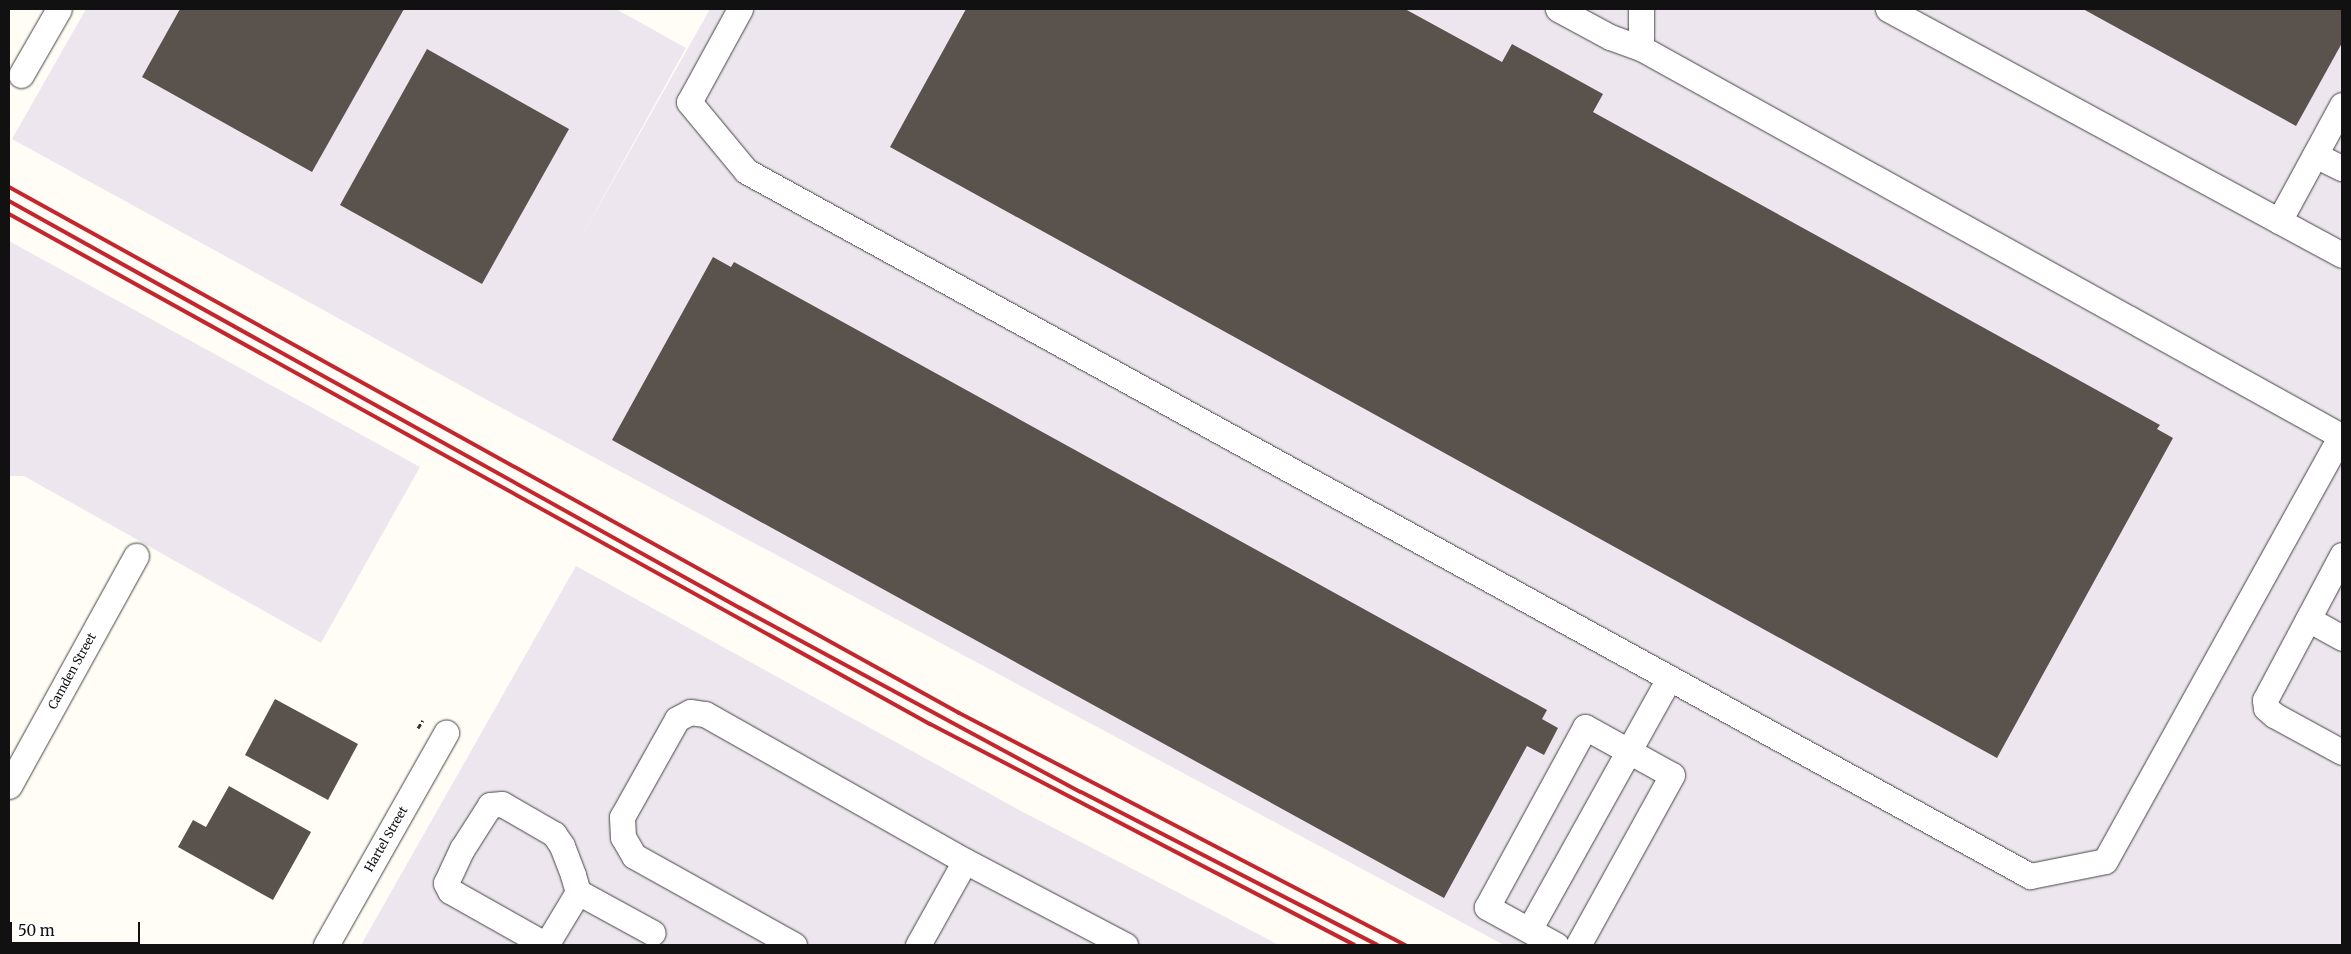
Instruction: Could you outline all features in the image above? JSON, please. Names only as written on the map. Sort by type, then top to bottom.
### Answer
[{"type":"street","points":[[21,75],[59,9]]},
{"type":"street","points":[[740,9],[689,102],[746,171],[2030,876],[2105,861],[2342,435],[1641,48],[1610,37],[1558,9]]},
{"type":"street","points":[[1641,9],[1641,48]]},
{"type":"street","points":[[1888,9],[2342,255]]},
{"type":"street","points":[[2279,221],[2342,105]]},
{"type":"street","points":[[2315,154],[2342,168]]},
{"type":"street","name":"Camden Street","points":[[9,786],[136,556]]},
{"type":"street","points":[[2339,569],[2308,619],[2265,700],[2266,708],[2342,752]]},
{"type":"street","points":[[2308,619],[2342,638]]},
{"type":"street","points":[[1529,930],[1669,678]]},
{"type":"street","points":[[794,945],[634,856],[623,837],[622,817],[677,719],[690,712],[705,714],[965,861],[1125,945]]},
{"type":"street","points":[[1556,945],[1487,907],[1585,728],[1672,775],[1578,945]]},
{"type":"street","name":"Hartel Street","points":[[326,945],[446,733]]},
{"type":"street","points":[[578,892],[546,945],[450,891],[446,883],[462,849],[490,805],[502,804],[554,834],[562,846],[578,892],[653,933]]},
{"type":"street","points":[[918,945],[965,861]]},
{"type":"path","points":[[418,728],[423,720]]},
{"type":"shaded area","points":[[86,9],[616,9],[686,48],[578,243],[710,9],[2342,9],[2342,945],[1504,945],[489,401],[12,139]]},
{"type":"shaded area","points":[[9,241],[420,467],[321,643],[24,476],[9,476]]},
{"type":"shaded area","points":[[576,566],[1021,811],[1279,945],[361,945]]},
{"type":"building","points":[[180,9],[404,9],[312,172],[142,77]]},
{"type":"building","points":[[966,9],[1405,9],[1502,62],[1512,44],[1603,94],[1593,112],[2160,425],[2157,429],[2173,438],[1997,758],[890,147]]},
{"type":"building","points":[[2083,9],[2342,9],[2342,43],[2296,126]]},
{"type":"building","points":[[427,49],[569,129],[482,284],[340,205]]},
{"type":"building","points":[[713,257],[731,267],[734,262],[1547,710],[1542,719],[1558,728],[1544,755],[1527,746],[1444,898],[612,440]]},
{"type":"building","points":[[275,699],[358,744],[328,800],[245,755]]},
{"type":"building","points":[[229,786],[311,832],[273,900],[178,847],[193,820],[206,827]]},
{"type":"railway","points":[[9,187],[959,713],[1405,945]]},
{"type":"railway","points":[[9,201],[740,608],[1081,792],[1377,945]]},
{"type":"railway","points":[[9,214],[930,724],[1354,945]]}]
